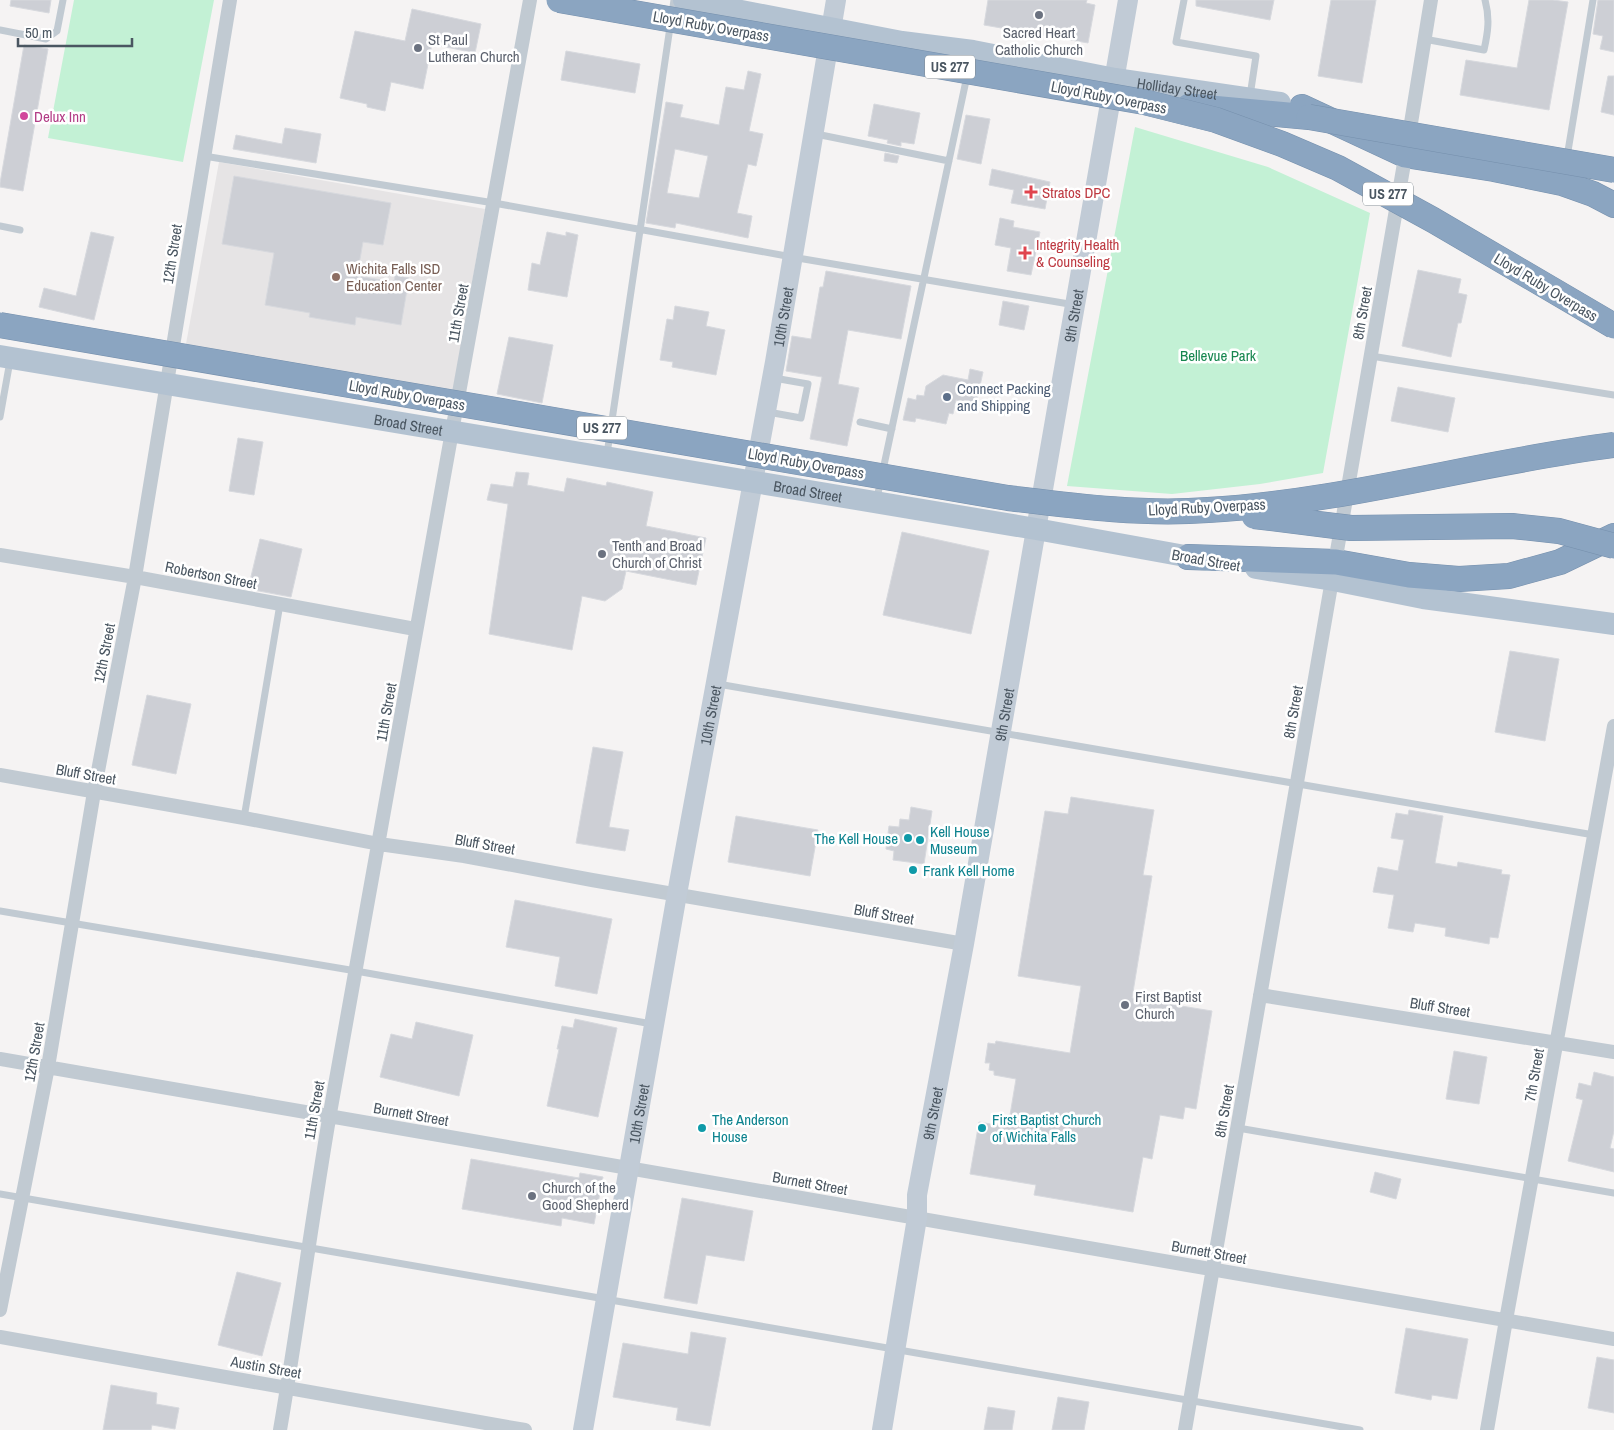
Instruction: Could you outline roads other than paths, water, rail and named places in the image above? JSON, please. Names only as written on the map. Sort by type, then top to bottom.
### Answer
[{"type":"highway","name":"Lloyd Ruby Overpass","points":[[559,0],[1144,102],[1216,120],[1282,144],[1338,168],[1433,220],[1614,326]]},
{"type":"highway","points":[[1144,102],[1309,117],[1614,170]]},
{"type":"highway","points":[[1302,107],[1405,155],[1494,169],[1562,183],[1593,194],[1614,205]]},
{"type":"highway","name":"Lloyd Ruby Overpass","points":[[0,325],[1008,498],[1095,508],[1162,511],[1207,510],[1283,503],[1614,445]]},
{"type":"highway","points":[[1207,510],[1351,528],[1512,526],[1559,531],[1614,546]]},
{"type":"highway","points":[[1188,557],[1334,571],[1459,579],[1509,576],[1560,562],[1614,536]]},
{"type":"main road","name":"Holliday Street","points":[[696,1],[754,10],[902,42],[973,52],[1115,79],[1411,123],[1614,159]]},
{"type":"main road","name":"Broad Street","points":[[5,357],[1036,529],[1188,557]]},
{"type":"main road","points":[[1334,571],[1423,598],[1614,624]]},
{"type":"street","name":"12th Street","points":[[0,1310],[48,1067],[94,792],[135,577],[230,0]]},
{"type":"street","name":"11th Street","points":[[280,1430],[330,1116],[530,0]]},
{"type":"street","name":"10th Street","points":[[583,1430],[677,894],[772,377],[836,0]]},
{"type":"street","name":"9th Street","points":[[882,1430],[917,1218],[917,1195],[964,944],[1128,0]]},
{"type":"street","name":"8th Street","points":[[1185,1430],[1411,123],[1430,0]]},
{"type":"street","name":"Robertson Street","points":[[0,555],[135,577],[416,629]]},
{"type":"street","name":"7th Street","points":[[1488,1430],[1506,1320],[1614,726]]},
{"type":"street","name":"Bluff Street","points":[[0,775],[244,818],[378,844],[464,856],[964,944]]},
{"type":"street","name":"Bluff Street","points":[[1260,995],[1614,1052]]},
{"type":"street","name":"Burnett Street","points":[[0,1059],[1614,1338]]},
{"type":"street","name":"Austin Street","points":[[0,1336],[526,1430]]},
{"type":"lane","points":[[0,30],[46,39],[57,31],[63,0]]},
{"type":"lane","points":[[606,457],[674,0]]},
{"type":"lane","points":[[1184,0],[1176,42],[1256,56],[1249,99]]},
{"type":"lane","points":[[1424,39],[1484,50],[1489,27],[1485,0]]},
{"type":"lane","points":[[1568,151],[1593,0]]},
{"type":"lane","points":[[876,502],[973,52]]},
{"type":"lane","points":[[813,133],[949,161]]},
{"type":"lane","points":[[204,156],[494,203],[1075,306]]},
{"type":"lane","points":[[0,226],[20,230]]},
{"type":"lane","points":[[1371,356],[1614,395]]},
{"type":"lane","points":[[0,417],[5,357]]},
{"type":"lane","points":[[765,412],[801,418],[808,384],[772,377]]},
{"type":"lane","points":[[860,422],[892,430]]},
{"type":"lane","points":[[244,818],[280,604]]},
{"type":"lane","points":[[715,684],[1594,835]]},
{"type":"lane","points":[[0,911],[654,1024]]},
{"type":"lane","points":[[1238,1128],[1614,1194]]},
{"type":"lane","points":[[0,1194],[1360,1430]]},
{"type":"place","name":"Sacred Heart Catholic Church","points":[[1039,15]]},
{"type":"place","name":"St Paul Lutheran Church","points":[[418,48]]},
{"type":"place","name":"Delux Inn","points":[[24,116]]},
{"type":"place","name":"Stratos DPC","points":[[1031,192]]},
{"type":"place","name":"Integrity Health & Counseling","points":[[1025,253]]},
{"type":"place","name":"Wichita Falls ISD Education Center","points":[[336,277]]},
{"type":"place","name":"Connect Packing and Shipping","points":[[947,397]]},
{"type":"place","name":"Tenth and Broad Church of Christ","points":[[602,554]]},
{"type":"place","name":"The Kell House","points":[[908,838]]},
{"type":"place","name":"Kell House Museum","points":[[920,840]]},
{"type":"place","name":"Frank Kell Home","points":[[913,870]]},
{"type":"place","name":"First Baptist Church","points":[[1125,1005]]},
{"type":"place","name":"The Anderson House","points":[[702,1128]]},
{"type":"place","name":"First Baptist Church of Wichita Falls","points":[[982,1128]]},
{"type":"place","name":"Church of the Good Shepherd","points":[[532,1196]]},
{"type":"park label","name":"Bellevue Park","points":[[1218,355]]}]
